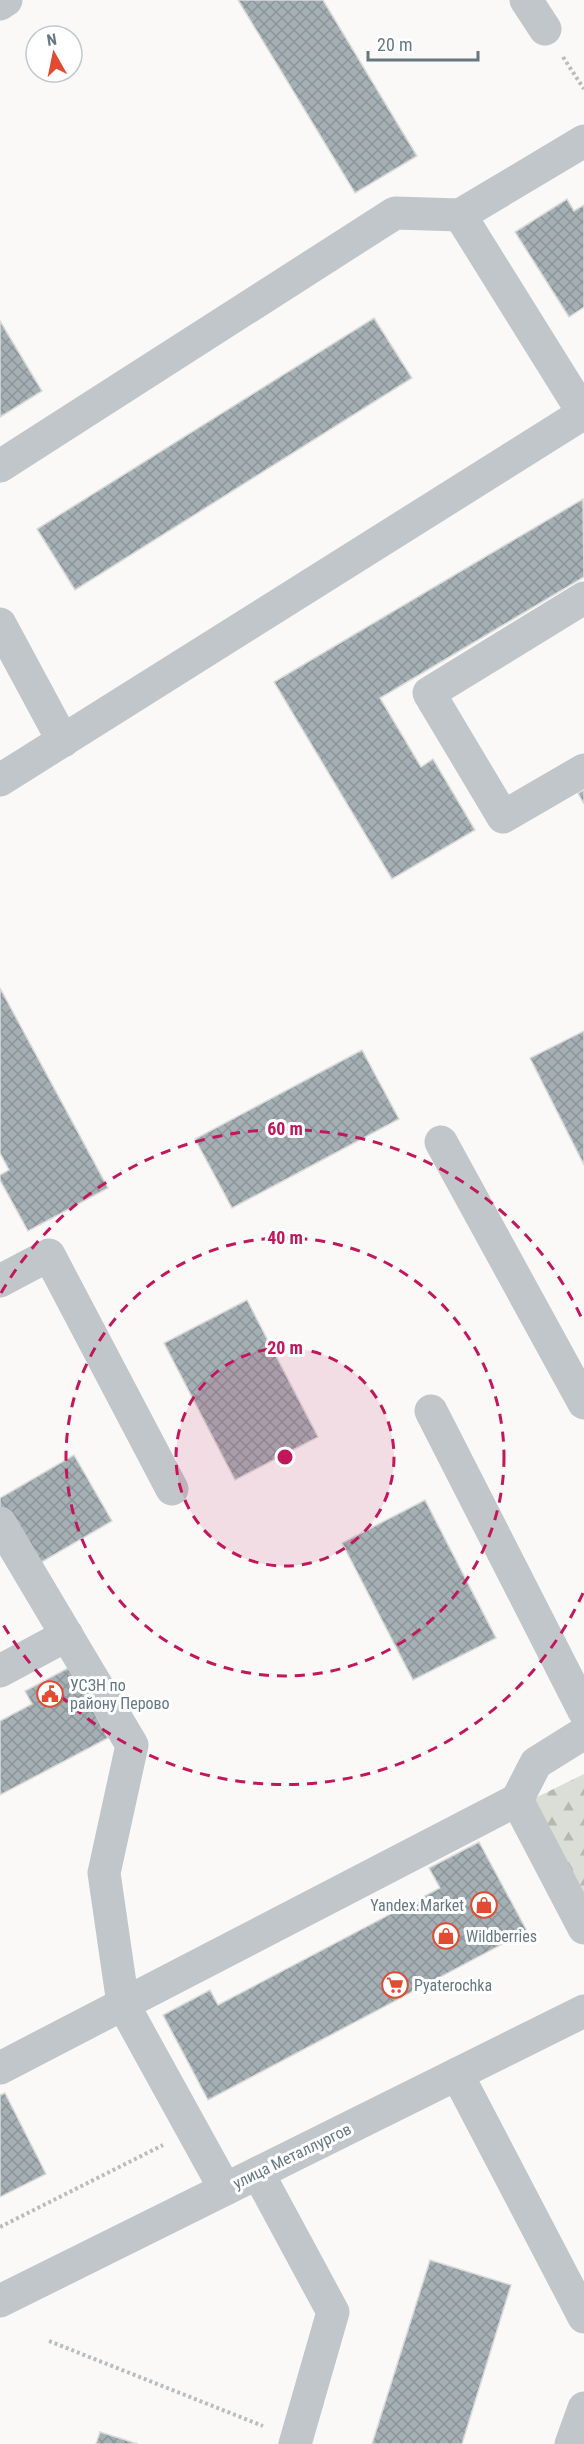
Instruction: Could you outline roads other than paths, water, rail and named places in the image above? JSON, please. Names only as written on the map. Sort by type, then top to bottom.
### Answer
[{"type":"street","points":[[0,4],[6,0]]},
{"type":"street","points":[[526,0],[545,29]]},
{"type":"street","points":[[0,466],[395,213],[460,215],[584,141]]},
{"type":"street","points":[[0,780],[584,414],[460,215]]},
{"type":"street","points":[[584,598],[429,693],[503,817],[584,770]]},
{"type":"street","points":[[0,624],[63,741]]},
{"type":"street","points":[[441,1142],[584,1404]]},
{"type":"street","points":[[0,1281],[49,1255],[172,1489]]},
{"type":"street","points":[[431,1411],[584,1711]]},
{"type":"street","points":[[0,1523],[132,1745],[104,1874],[123,2004],[225,2189]]},
{"type":"street","points":[[0,1671],[67,1635]]},
{"type":"street","points":[[0,2068],[517,1800],[536,1762],[584,1733]]},
{"type":"street","points":[[517,1800],[584,1928]]},
{"type":"street","name":"улица Металлургов","points":[[0,2301],[584,2011]]},
{"type":"street","points":[[457,2074],[584,2317]]},
{"type":"street","points":[[258,2173],[333,2312],[295,2442]]},
{"type":"street","points":[[571,2444],[584,2408]]},
{"type":"place","name":"УСЗН по району Перово","points":[[50,1694]]},
{"type":"place","name":"Yandex.Market","points":[[484,1905]]},
{"type":"place","name":"Wildberries","points":[[446,1936]]},
{"type":"place","name":"Pyaterochka","points":[[395,1985]]}]
